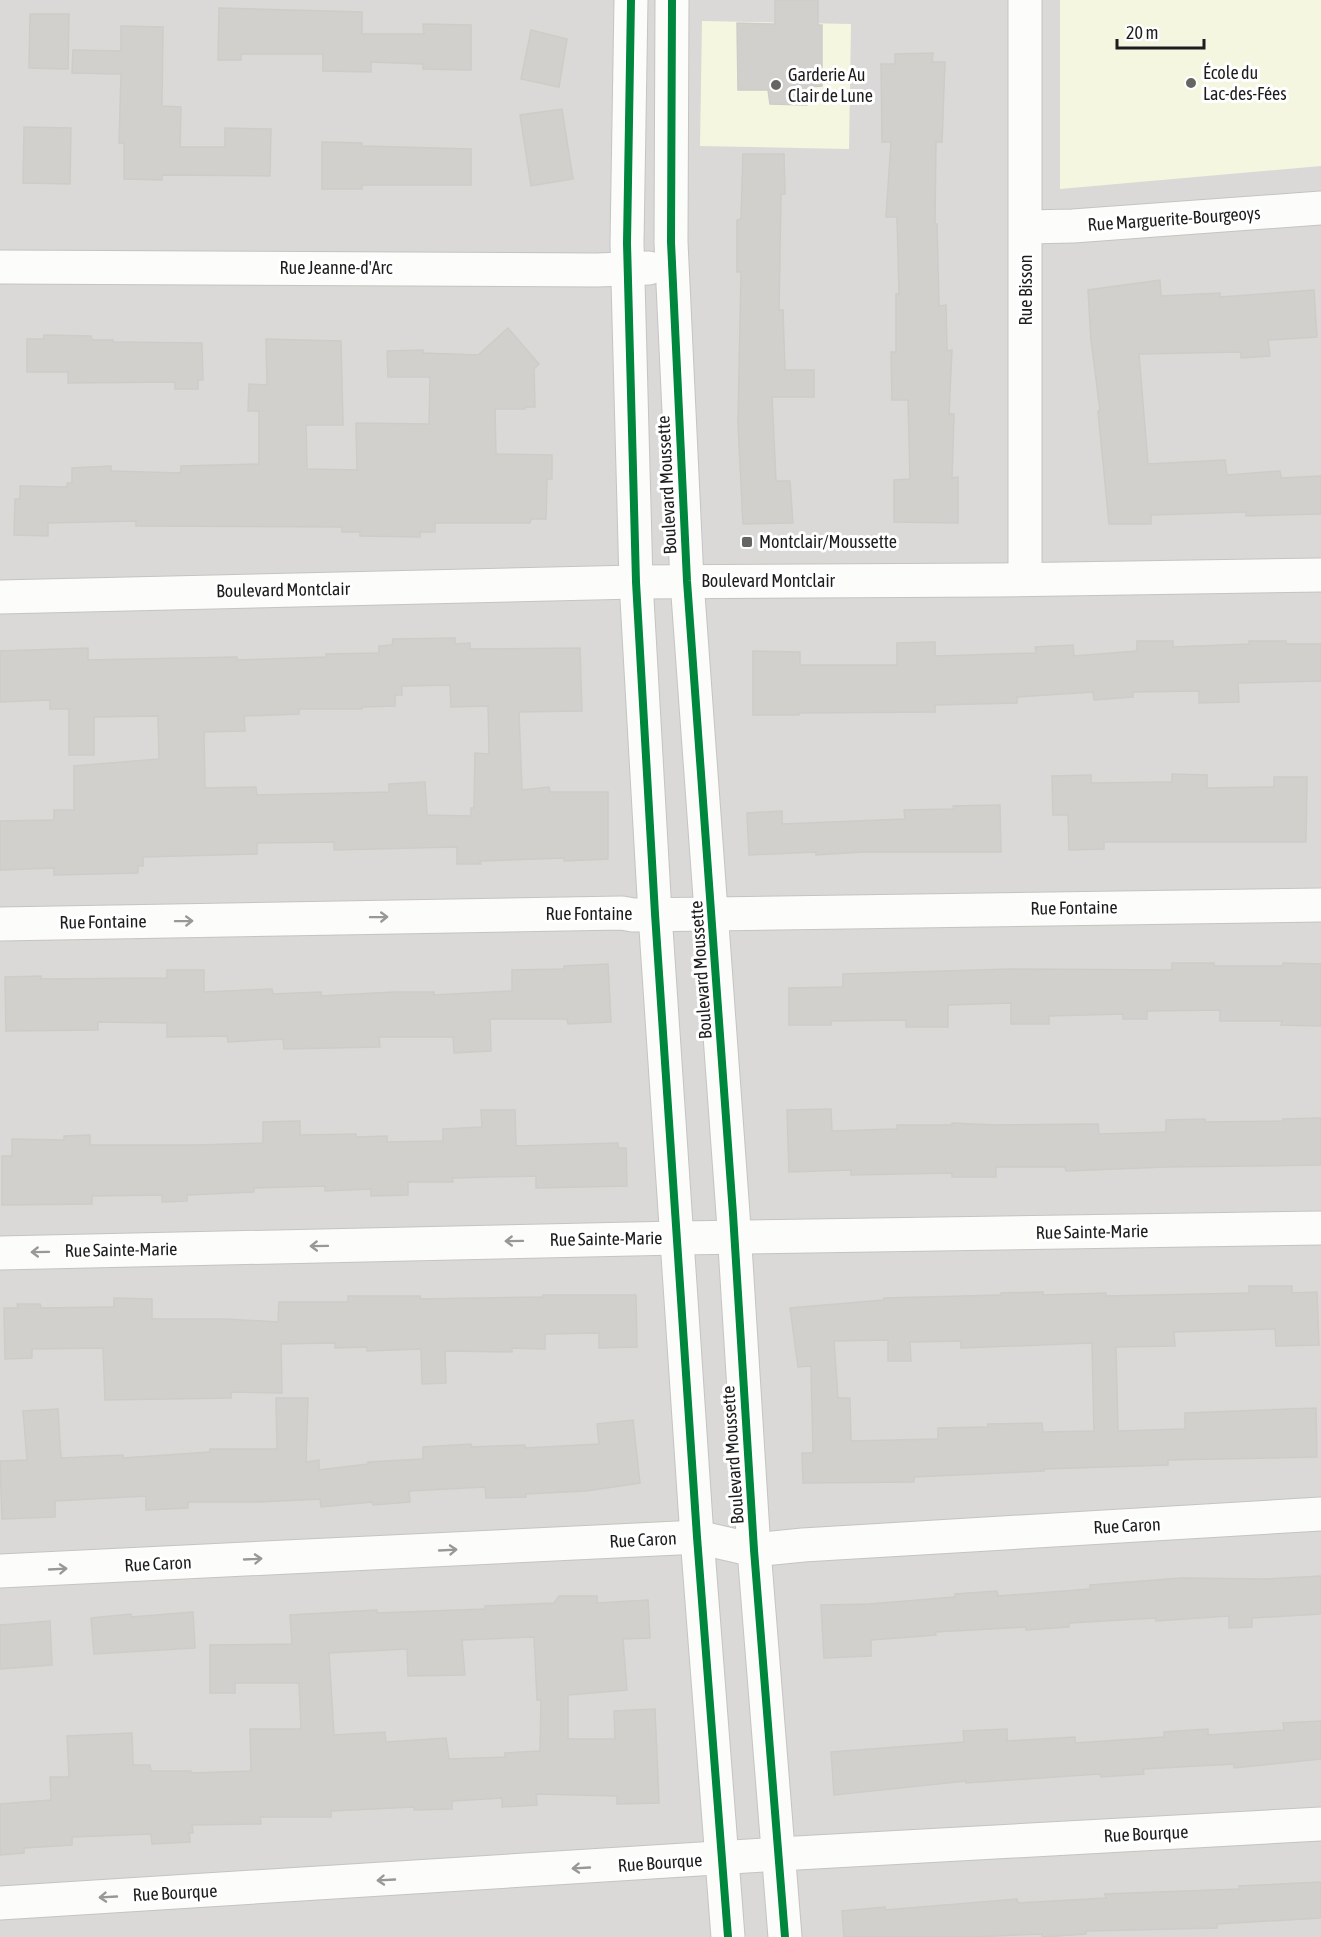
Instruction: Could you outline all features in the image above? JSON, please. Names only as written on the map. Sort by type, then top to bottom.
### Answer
[{"type":"street","name":"Boulevard Moussette","points":[[631,0],[628,268],[636,582],[655,914],[697,1538],[728,1937]]},
{"type":"street","name":"Boulevard Moussette","points":[[672,0],[673,268],[687,581],[714,936],[754,1550],[785,1937]]},
{"type":"street","name":"Rue Bisson","points":[[1025,0],[1027,227],[1025,579]]},
{"type":"street","name":"Rue Marguerite-Bourgeoys","points":[[1027,227],[1072,226],[1321,208]]},
{"type":"street","name":"Rue Jeanne-d'Arc","points":[[0,267],[673,268]]},
{"type":"street","name":"Boulevard Montclair","points":[[0,597],[687,581],[1321,575]]},
{"type":"street","name":"Rue Fontaine","points":[[0,924],[1321,905]]},
{"type":"street","name":"Rue Sainte-Marie","points":[[0,1253],[678,1238],[1321,1228]]},
{"type":"street","name":"Rue Caron","points":[[0,1571],[697,1538],[754,1550],[815,1544],[1321,1514]]},
{"type":"street","name":"Rue Bourque","points":[[0,1903],[779,1854],[1321,1824]]},
{"type":"shaded area","points":[[0,0],[1321,0],[1321,1937],[0,1937]]},
{"type":"shaded area","name":"École du Lac-des-Fées","points":[[1060,0],[1321,0],[1321,166],[1060,189]]},
{"type":"shaded area","name":"Garderie Au Clair de Lune","points":[[702,21],[851,24],[849,149],[700,146]]},
{"type":"building","points":[[775,0],[818,0],[818,25],[822,25],[822,86],[806,87],[807,105],[770,104],[768,90],[738,90],[737,23],[775,24]]},
{"type":"building","points":[[219,8],[362,12],[362,34],[424,34],[423,24],[471,25],[471,70],[423,69],[423,64],[371,62],[371,72],[323,71],[323,54],[241,54],[241,60],[218,60]]},
{"type":"building","points":[[30,14],[69,14],[68,69],[29,68]]},
{"type":"building","points":[[121,26],[163,27],[162,106],[181,107],[180,147],[225,147],[225,128],[271,129],[270,176],[162,175],[162,180],[124,179],[124,143],[119,143],[121,74],[72,73],[73,50],[121,51]]},
{"type":"building","points":[[531,30],[567,39],[559,87],[521,79]]},
{"type":"building","points":[[933,53],[932,62],[945,62],[942,142],[936,142],[935,224],[937,224],[939,306],[946,305],[947,351],[952,350],[949,414],[954,414],[952,478],[958,477],[958,523],[894,522],[894,480],[910,479],[908,400],[892,400],[891,352],[896,352],[896,294],[899,294],[897,217],[886,217],[891,142],[882,142],[881,64],[895,64],[895,54]]},
{"type":"building","points":[[562,109],[573,179],[531,186],[520,115]]},
{"type":"building","points":[[24,127],[71,128],[70,184],[23,183]]},
{"type":"building","points":[[322,142],[362,143],[362,146],[471,149],[471,185],[362,185],[362,189],[322,189]]},
{"type":"building","points":[[743,154],[784,154],[785,194],[781,194],[779,310],[783,310],[785,370],[814,370],[814,397],[772,397],[776,481],[790,481],[793,523],[743,524],[738,424],[741,272],[737,272],[737,220],[741,219]]},
{"type":"building","points":[[1160,280],[1161,296],[1220,293],[1220,297],[1314,290],[1317,337],[1268,340],[1270,356],[1241,358],[1241,352],[1139,354],[1148,464],[1225,460],[1227,475],[1280,471],[1281,478],[1321,476],[1321,514],[1246,516],[1246,512],[1151,515],[1151,524],[1109,524],[1088,290]]},
{"type":"building","points":[[508,328],[539,364],[534,369],[535,407],[495,409],[496,454],[552,455],[552,479],[547,479],[546,519],[531,519],[530,523],[435,523],[435,532],[420,532],[420,537],[360,536],[360,532],[342,532],[342,527],[136,526],[136,521],[48,523],[48,536],[14,535],[15,499],[20,499],[20,486],[67,487],[67,483],[72,483],[72,468],[111,466],[111,471],[181,473],[181,466],[259,464],[259,411],[248,411],[249,384],[267,385],[266,339],[341,341],[343,425],[306,425],[307,469],[357,470],[356,423],[429,424],[430,377],[388,377],[387,351],[423,350],[423,353],[478,355]]},
{"type":"building","points":[[44,335],[91,336],[92,340],[113,340],[113,342],[202,343],[203,380],[198,380],[198,389],[175,389],[175,382],[68,383],[68,372],[27,372],[27,339],[44,339]]},
{"type":"building","points":[[455,638],[455,644],[470,643],[470,649],[580,648],[582,711],[519,712],[522,790],[549,787],[550,792],[608,792],[608,859],[564,861],[564,858],[457,864],[457,847],[334,850],[334,842],[257,843],[257,854],[143,857],[143,866],[138,866],[138,873],[54,875],[54,868],[0,870],[0,821],[54,820],[54,810],[74,810],[74,766],[159,759],[158,716],[94,717],[94,755],[69,755],[69,709],[50,709],[50,700],[0,702],[0,651],[88,648],[88,660],[237,657],[237,660],[379,653],[379,646],[392,645],[393,639]],"holes":[[[450,685],[451,707],[488,706],[489,754],[475,753],[474,808],[471,808],[471,816],[427,815],[425,782],[389,784],[389,792],[257,795],[256,787],[205,788],[204,732],[245,731],[244,716],[299,714],[299,709],[362,709],[362,707],[395,706],[395,695],[402,695],[402,686]]]},
{"type":"building","points":[[1137,641],[1173,641],[1173,647],[1249,644],[1249,641],[1321,644],[1321,681],[1238,683],[1239,702],[1199,703],[1199,691],[1133,692],[1133,697],[1094,700],[1093,692],[1017,697],[1017,703],[935,705],[935,712],[753,715],[753,651],[800,652],[800,665],[897,665],[897,643],[935,642],[935,656],[1036,653],[1035,647],[1073,645],[1074,656],[1137,651]]},
{"type":"building","points":[[1172,774],[1207,775],[1207,788],[1274,787],[1274,777],[1307,777],[1306,842],[1104,842],[1104,849],[1069,850],[1068,815],[1053,815],[1052,776],[1091,775],[1091,783],[1172,782]]},
{"type":"building","points":[[1000,805],[1001,852],[863,852],[816,855],[816,852],[749,855],[747,813],[782,811],[782,824],[905,819],[904,810]]},
{"type":"building","points":[[1172,963],[1214,963],[1214,966],[1321,964],[1321,1026],[1281,1025],[1282,1021],[1220,1021],[1220,1010],[1147,1011],[1147,1019],[1123,1019],[1123,1014],[1049,1016],[1049,1024],[1011,1024],[1011,1003],[948,1005],[948,1027],[906,1027],[906,1020],[831,1021],[831,1025],[789,1025],[789,988],[843,987],[843,974],[1011,969],[1172,970]]},
{"type":"building","points":[[608,964],[611,1022],[568,1024],[567,1019],[490,1019],[491,1051],[454,1053],[453,1037],[379,1037],[380,1047],[284,1049],[283,1039],[228,1042],[227,1036],[167,1037],[167,1023],[98,1022],[98,1030],[6,1031],[5,977],[167,978],[167,970],[204,970],[204,992],[272,989],[273,994],[321,992],[321,996],[394,992],[434,992],[434,995],[512,991],[512,970],[564,969],[564,966]]},
{"type":"building","points":[[831,1109],[832,1131],[897,1129],[897,1125],[952,1125],[952,1123],[1098,1124],[1099,1134],[1166,1132],[1166,1120],[1283,1121],[1283,1119],[1321,1118],[1321,1165],[1066,1171],[1065,1167],[996,1167],[996,1177],[952,1177],[952,1173],[851,1175],[851,1170],[789,1172],[787,1110]]},
{"type":"building","points":[[481,1110],[515,1110],[516,1146],[618,1143],[618,1148],[626,1148],[627,1186],[536,1188],[536,1176],[452,1178],[453,1182],[408,1182],[408,1195],[371,1196],[371,1189],[325,1191],[325,1186],[254,1188],[254,1192],[187,1195],[187,1201],[162,1202],[162,1195],[92,1196],[92,1204],[2,1205],[2,1156],[12,1156],[12,1139],[64,1140],[64,1136],[90,1135],[90,1145],[263,1143],[263,1122],[300,1121],[300,1135],[387,1136],[387,1142],[443,1141],[443,1129],[482,1127]]},
{"type":"building","points":[[1249,1286],[1292,1286],[1292,1293],[1317,1292],[1319,1345],[1276,1346],[1275,1329],[1174,1332],[1175,1346],[1116,1347],[1118,1431],[1185,1429],[1185,1413],[1316,1408],[1317,1457],[1168,1460],[1168,1465],[1044,1469],[1044,1471],[914,1477],[914,1482],[803,1483],[802,1453],[813,1453],[811,1366],[798,1367],[790,1308],[884,1300],[884,1298],[1001,1295],[1001,1293],[1043,1292],[1043,1295],[1106,1293],[1106,1296],[1249,1293]],"holes":[[[888,1340],[888,1361],[911,1361],[910,1342],[961,1341],[961,1348],[1092,1343],[1094,1431],[1043,1432],[1042,1423],[988,1424],[988,1427],[938,1428],[938,1439],[851,1441],[850,1398],[838,1398],[834,1341]]]},
{"type":"building","points":[[543,1295],[636,1295],[637,1347],[599,1348],[599,1333],[545,1334],[545,1349],[512,1348],[512,1352],[445,1351],[446,1383],[422,1384],[421,1349],[367,1351],[367,1347],[335,1348],[335,1343],[281,1344],[282,1393],[231,1392],[231,1398],[105,1400],[103,1348],[32,1349],[32,1358],[5,1359],[4,1308],[18,1308],[17,1304],[40,1304],[41,1308],[114,1307],[114,1298],[152,1299],[152,1319],[278,1322],[279,1302],[348,1302],[348,1296],[420,1296],[420,1299],[543,1297]]},
{"type":"building","points":[[276,1398],[308,1398],[306,1462],[319,1460],[319,1470],[368,1464],[368,1462],[423,1459],[423,1447],[471,1444],[471,1447],[525,1445],[525,1448],[599,1444],[597,1424],[633,1420],[640,1483],[586,1491],[526,1494],[526,1497],[486,1498],[485,1487],[409,1491],[410,1502],[373,1505],[372,1502],[321,1507],[320,1499],[188,1502],[188,1508],[146,1510],[146,1496],[55,1501],[55,1517],[2,1519],[0,1461],[27,1460],[23,1411],[58,1409],[61,1458],[123,1455],[123,1458],[210,1452],[210,1449],[277,1449]]},
{"type":"building","points":[[1321,1576],[1321,1614],[1252,1618],[1252,1627],[1229,1628],[1229,1616],[1156,1621],[1156,1618],[1069,1623],[1069,1627],[1026,1630],[1026,1627],[935,1632],[936,1635],[871,1640],[871,1656],[824,1658],[821,1605],[869,1604],[997,1591],[998,1596],[1090,1589],[1090,1585],[1182,1578],[1265,1579]]},
{"type":"building","points":[[559,1596],[597,1596],[597,1603],[648,1600],[650,1638],[623,1639],[627,1690],[568,1695],[568,1739],[615,1739],[614,1711],[655,1709],[659,1803],[617,1804],[617,1796],[536,1794],[537,1805],[502,1807],[502,1798],[452,1801],[452,1809],[414,1810],[414,1807],[331,1811],[331,1817],[260,1817],[261,1824],[192,1825],[193,1833],[189,1833],[190,1842],[152,1844],[151,1834],[72,1837],[72,1845],[24,1848],[24,1853],[0,1855],[0,1804],[51,1800],[50,1777],[69,1777],[67,1736],[132,1733],[133,1765],[150,1765],[151,1771],[191,1771],[191,1773],[251,1771],[250,1729],[301,1729],[299,1683],[235,1683],[235,1693],[210,1693],[210,1645],[292,1644],[290,1615],[377,1610],[377,1613],[485,1609],[485,1606],[554,1603]],"holes":[[[534,1637],[537,1700],[541,1700],[540,1751],[505,1753],[505,1757],[449,1759],[446,1738],[386,1742],[385,1732],[334,1735],[329,1653],[407,1649],[408,1676],[465,1675],[462,1640]]]},
{"type":"building","points":[[193,1612],[195,1648],[94,1654],[91,1618]]},
{"type":"building","points":[[50,1621],[52,1665],[0,1669],[0,1625]]},
{"type":"building","points":[[1321,1721],[1321,1759],[1234,1768],[1234,1764],[1143,1769],[1144,1774],[1101,1777],[1100,1774],[966,1783],[966,1781],[834,1795],[831,1752],[964,1742],[963,1731],[1007,1729],[1007,1741],[1075,1737],[1075,1743],[1164,1737],[1164,1732],[1208,1729],[1208,1735],[1284,1730],[1283,1723]]},
{"type":"building","points":[[1321,1882],[1321,1918],[1217,1924],[1217,1928],[1086,1931],[1086,1934],[1042,1937],[1042,1934],[971,1937],[844,1937],[842,1911],[885,1907],[885,1910],[1017,1899],[1018,1903],[1106,1898],[1105,1894],[1240,1889],[1239,1886]]},
{"type":"cycle path","points":[[631,0],[627,243],[636,582],[655,914],[697,1537],[728,1937]]},
{"type":"cycle path","points":[[672,0],[671,242],[687,581],[733,1214],[754,1550],[785,1937]]},
{"type":"place","name":"École du Lac-des-Fées","points":[[1191,83]]},
{"type":"place","name":"Garderie Au Clair de Lune","points":[[776,85]]},
{"type":"place","name":"Montclair/Moussette","points":[[747,542]]}]
